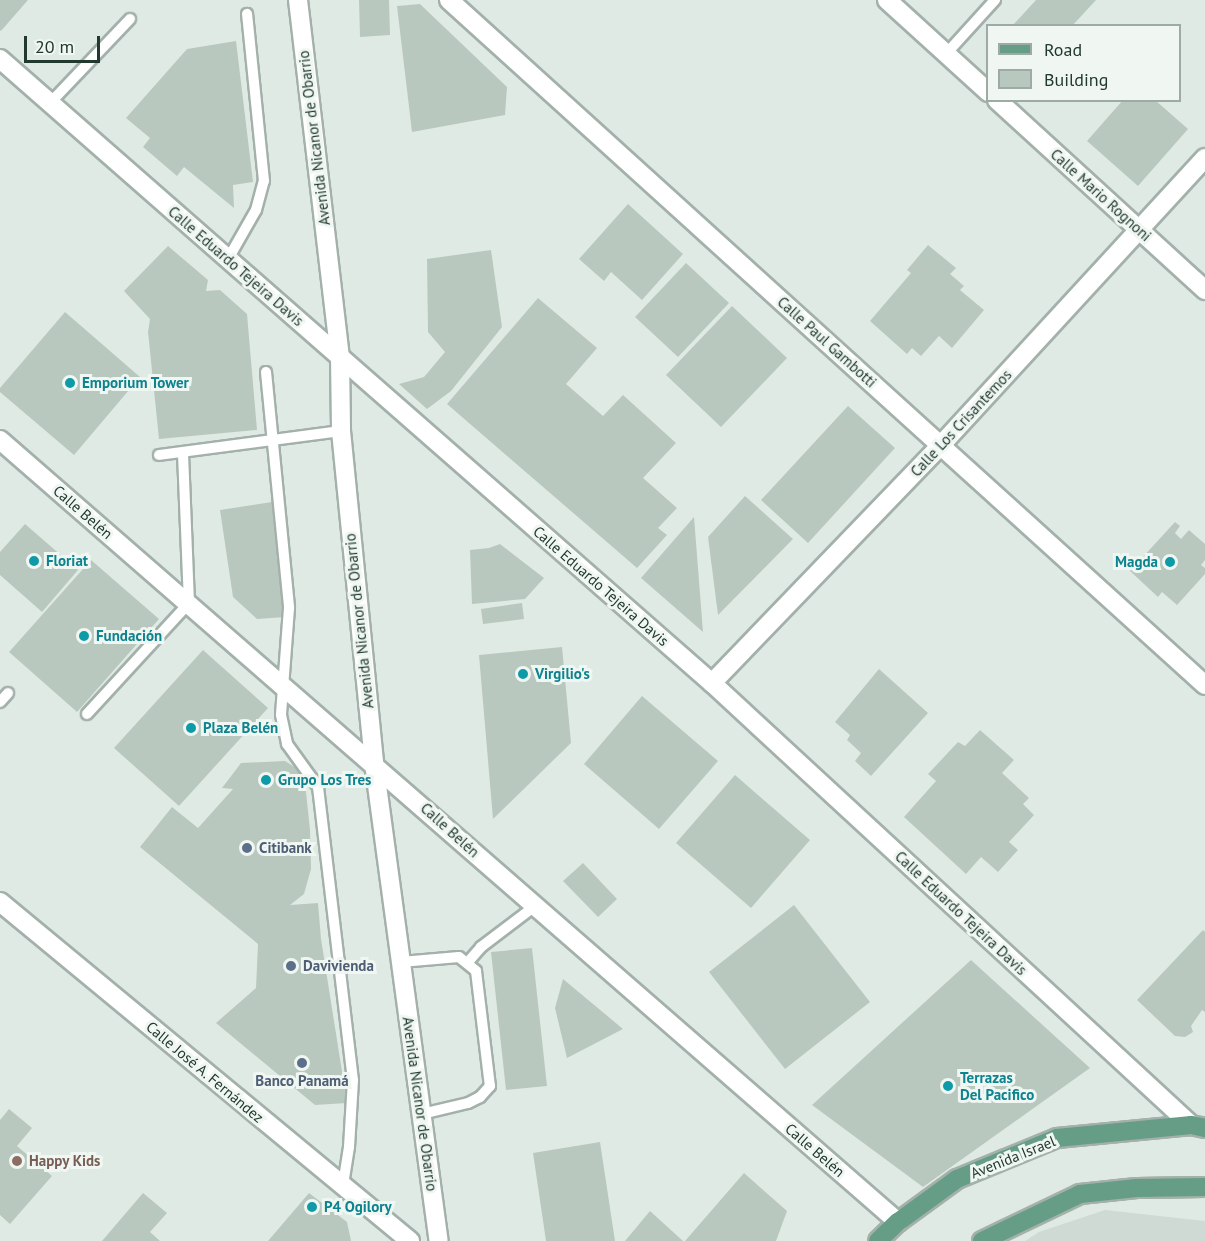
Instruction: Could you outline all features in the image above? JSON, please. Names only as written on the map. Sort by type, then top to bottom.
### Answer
[{"type":"main road","name":"Avenida Israel","points":[[878,1241],[898,1222],[957,1179],[1057,1138],[1198,1127]]},
{"type":"main road","points":[[982,1241],[1080,1194],[1137,1188],[1205,1187]]},
{"type":"street","name":"Avenida Nicanor de Obarrio","points":[[298,0],[340,357],[340,431],[374,763],[439,1241]]},
{"type":"street","name":"Calle Paul Gambotti","points":[[449,0],[1205,685]]},
{"type":"street","points":[[887,0],[986,91]]},
{"type":"street","name":"Calle Eduardo Tejeira Davis","points":[[0,59],[712,683],[1198,1127]]},
{"type":"street","name":"Calle Mario Rognoni","points":[[999,102],[1205,290]]},
{"type":"street","name":"Calle Los Crisantemos","points":[[712,683],[941,445],[1205,158]]},
{"type":"street","name":"Calle Belén","points":[[0,440],[374,763],[898,1222]]},
{"type":"street","name":"Calle José A. Fernández","points":[[0,902],[410,1241]]},
{"type":"lane","points":[[946,54],[995,0]]},
{"type":"lane","points":[[228,259],[256,210],[264,181],[247,14]]},
{"type":"lane","points":[[50,103],[130,19]]},
{"type":"lane","points":[[266,372],[289,608],[281,683],[281,715],[287,744],[318,787],[353,1080],[349,1147],[343,1185]]},
{"type":"lane","points":[[159,455],[340,431]]},
{"type":"lane","points":[[87,714],[189,603],[183,453]]},
{"type":"lane","points":[[0,702],[8,693]]},
{"type":"lane","points":[[468,962],[481,946],[535,906]]},
{"type":"lane","points":[[401,962],[459,957],[468,962],[476,971],[490,1086],[480,1097],[468,1103],[422,1114]]},
{"type":"shaded area","points":[[1105,1210],[1205,1221],[1205,1241],[1025,1241],[1039,1232]]},
{"type":"building","points":[[0,0],[28,0],[1,31],[0,30]]},
{"type":"building","points":[[359,0],[389,0],[390,35],[360,37]]},
{"type":"building","points":[[1036,0],[1096,0],[1074,24],[1014,24]]},
{"type":"building","points":[[420,4],[507,87],[505,115],[412,132],[397,6]]},
{"type":"building","points":[[236,41],[253,182],[233,185],[234,208],[184,167],[177,176],[143,147],[150,138],[126,118],[187,49]]},
{"type":"building","points":[[1121,102],[1157,102],[1188,129],[1138,186],[1087,141]]},
{"type":"building","points":[[628,204],[683,254],[642,300],[611,272],[604,281],[579,259]]},
{"type":"building","points":[[928,245],[956,268],[950,274],[964,286],[960,290],[984,310],[952,348],[939,336],[921,356],[912,348],[907,354],[870,321],[911,273],[907,270]]},
{"type":"building","points":[[168,246],[208,280],[206,291],[220,290],[247,314],[257,430],[159,439],[148,332],[150,319],[124,291]]},
{"type":"building","points":[[491,250],[502,327],[451,391],[427,409],[399,384],[424,377],[445,352],[428,332],[427,259]]},
{"type":"building","points":[[686,263],[729,303],[678,357],[635,317]]},
{"type":"building","points":[[538,298],[597,348],[566,384],[603,416],[623,395],[676,443],[643,478],[677,508],[658,528],[667,535],[637,568],[447,404]]},
{"type":"building","points":[[732,306],[787,358],[721,427],[666,375]]},
{"type":"building","name":"Emporium Tower","points":[[65,312],[140,377],[74,455],[0,392],[0,388]]},
{"type":"building","points":[[848,406],[895,448],[808,543],[761,500]]},
{"type":"building","points":[[745,496],[793,539],[718,615],[708,537]]},
{"type":"building","points":[[272,502],[285,617],[257,619],[233,597],[220,510]]},
{"type":"building","points":[[694,517],[703,632],[641,578]]},
{"type":"building","name":"Magda","points":[[1175,522],[1180,526],[1175,533],[1181,539],[1189,530],[1205,544],[1205,560],[1201,565],[1205,568],[1205,574],[1177,605],[1162,592],[1158,597],[1130,571]]},
{"type":"building","name":"Floriat","points":[[25,524],[78,570],[42,612],[0,575],[0,552]]},
{"type":"building","points":[[500,544],[544,578],[525,599],[472,604],[470,550]]},
{"type":"building","name":"Fundación","points":[[91,560],[159,619],[77,712],[9,652]]},
{"type":"building","points":[[522,603],[524,619],[483,624],[481,609]]},
{"type":"building","points":[[562,647],[571,743],[493,819],[479,655]]},
{"type":"building","name":"Plaza Belén","points":[[203,650],[268,708],[179,806],[114,748]]},
{"type":"building","points":[[879,669],[928,713],[871,776],[855,761],[861,753],[847,740],[850,735],[835,722]]},
{"type":"building","points":[[642,696],[718,761],[659,829],[584,764]]},
{"type":"building","points":[[980,730],[1014,760],[1002,773],[1029,798],[1023,804],[1034,815],[1009,842],[1018,850],[998,872],[981,857],[966,874],[904,817],[936,781],[928,774],[958,742],[965,746]]},
{"type":"building","points":[[285,761],[304,773],[310,830],[311,869],[304,894],[290,905],[318,903],[321,939],[347,1103],[315,1105],[216,1023],[256,988],[258,944],[140,847],[172,807],[198,828],[233,789],[222,788],[241,763]]},
{"type":"building","points":[[735,775],[810,840],[751,908],[676,843]]},
{"type":"building","points":[[583,863],[617,899],[598,917],[563,881]]},
{"type":"building","points":[[794,905],[870,1002],[785,1069],[709,972]]},
{"type":"building","points":[[1203,930],[1205,932],[1205,1012],[1202,1010],[1191,1026],[1193,1032],[1185,1037],[1175,1036],[1137,1000]]},
{"type":"building","points":[[532,948],[547,1086],[506,1090],[491,952]]},
{"type":"building","name":"Terrazas Del Pacifico","points":[[971,960],[1090,1068],[923,1187],[812,1105]]},
{"type":"building","points":[[563,979],[623,1029],[567,1058],[555,1008]]},
{"type":"building","name":"Happy Kids","points":[[9,1109],[32,1128],[17,1146],[52,1176],[10,1224],[0,1215],[0,1120]]},
{"type":"building","points":[[600,1142],[615,1241],[546,1241],[533,1153]]},
{"type":"building","points":[[744,1173],[787,1211],[776,1241],[685,1241]]},
{"type":"building","points":[[143,1193],[167,1213],[150,1232],[160,1241],[102,1241]]},
{"type":"building","name":"P4 Ogilory","points":[[309,1193],[347,1222],[351,1241],[268,1241]]},
{"type":"building","points":[[650,1211],[683,1241],[625,1241]]},
{"type":"place","name":"Emporium Tower","points":[[70,383]]},
{"type":"place","name":"Floriat","points":[[34,561]]},
{"type":"place","name":"Magda","points":[[1170,562]]},
{"type":"place","name":"Fundación","points":[[84,636]]},
{"type":"place","name":"Virgilio's","points":[[523,674]]},
{"type":"place","name":"Plaza Belén","points":[[191,728]]},
{"type":"place","name":"Grupo Los Tres","points":[[266,780]]},
{"type":"place","name":"Citibank","points":[[247,848]]},
{"type":"place","name":"Davivienda","points":[[291,966]]},
{"type":"place","name":"Banco Panamá","points":[[302,1063]]},
{"type":"place","name":"Terrazas Del Pacifico","points":[[948,1086]]},
{"type":"place","name":"Happy Kids","points":[[17,1161]]},
{"type":"place","name":"P4 Ogilory","points":[[312,1207]]}]
